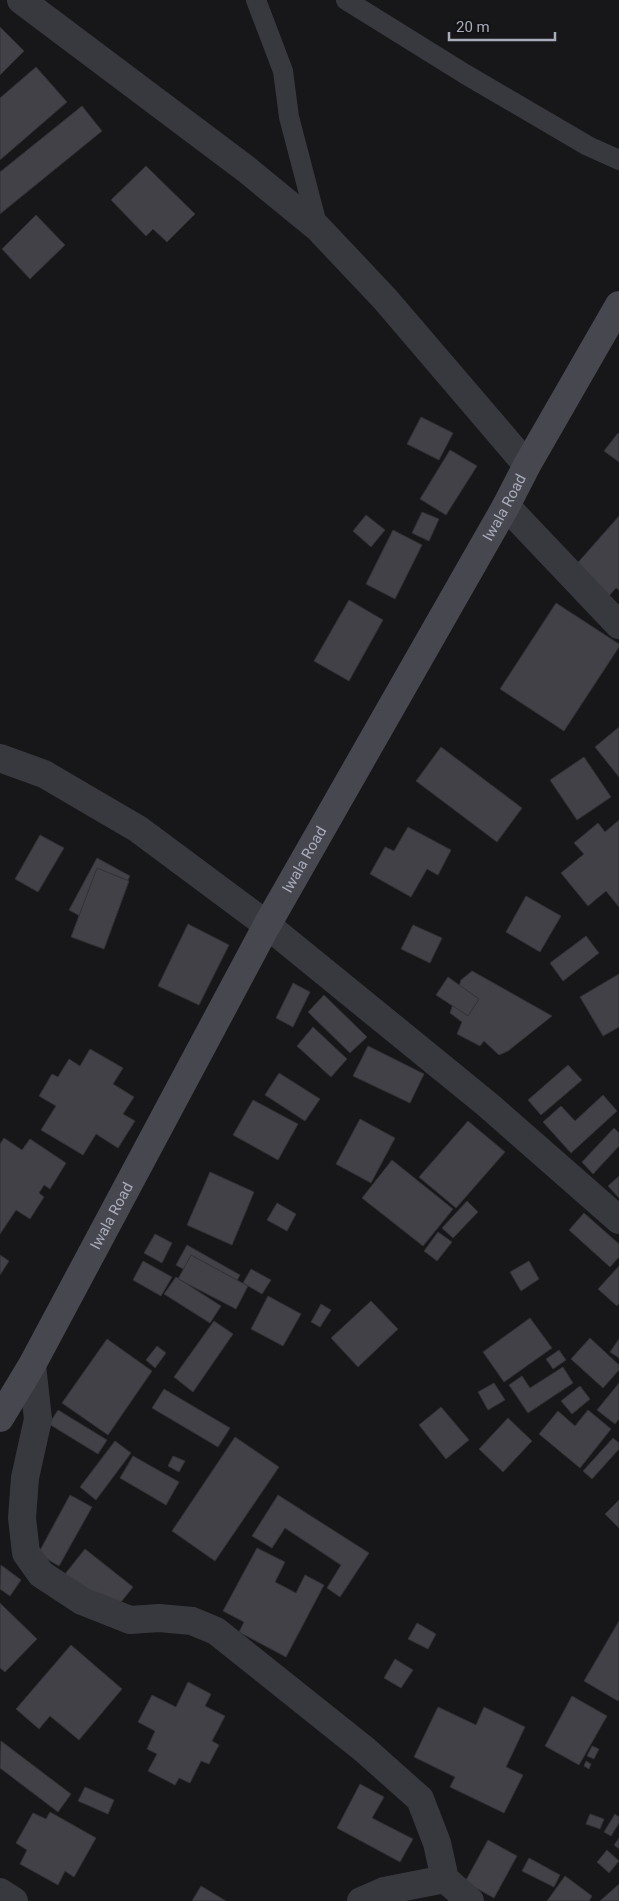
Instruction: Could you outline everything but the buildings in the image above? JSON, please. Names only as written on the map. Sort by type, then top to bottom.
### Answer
[{"type":"street","points":[[22,0],[246,168],[318,228],[385,299],[527,465]]},
{"type":"street","name":"Iwala Road","points":[[0,1418],[32,1365],[267,925],[619,305]]},
{"type":"street","points":[[506,506],[619,625]]},
{"type":"street","points":[[0,758],[44,774],[138,829],[267,925],[488,1105],[619,1220]]},
{"type":"street","points":[[32,1365],[38,1419],[24,1478],[22,1518],[26,1553],[42,1574],[82,1602],[130,1620],[159,1618],[192,1621],[216,1631],[364,1750],[420,1799],[437,1843],[445,1879],[470,1901]]},
{"type":"street","points":[[361,1901],[384,1891],[445,1879]]},
{"type":"street","points":[[0,1892],[14,1901]]},
{"type":"lane","points":[[256,0],[283,71],[289,117],[318,228]]},
{"type":"lane","points":[[346,0],[474,79],[588,146],[619,160]]}]
